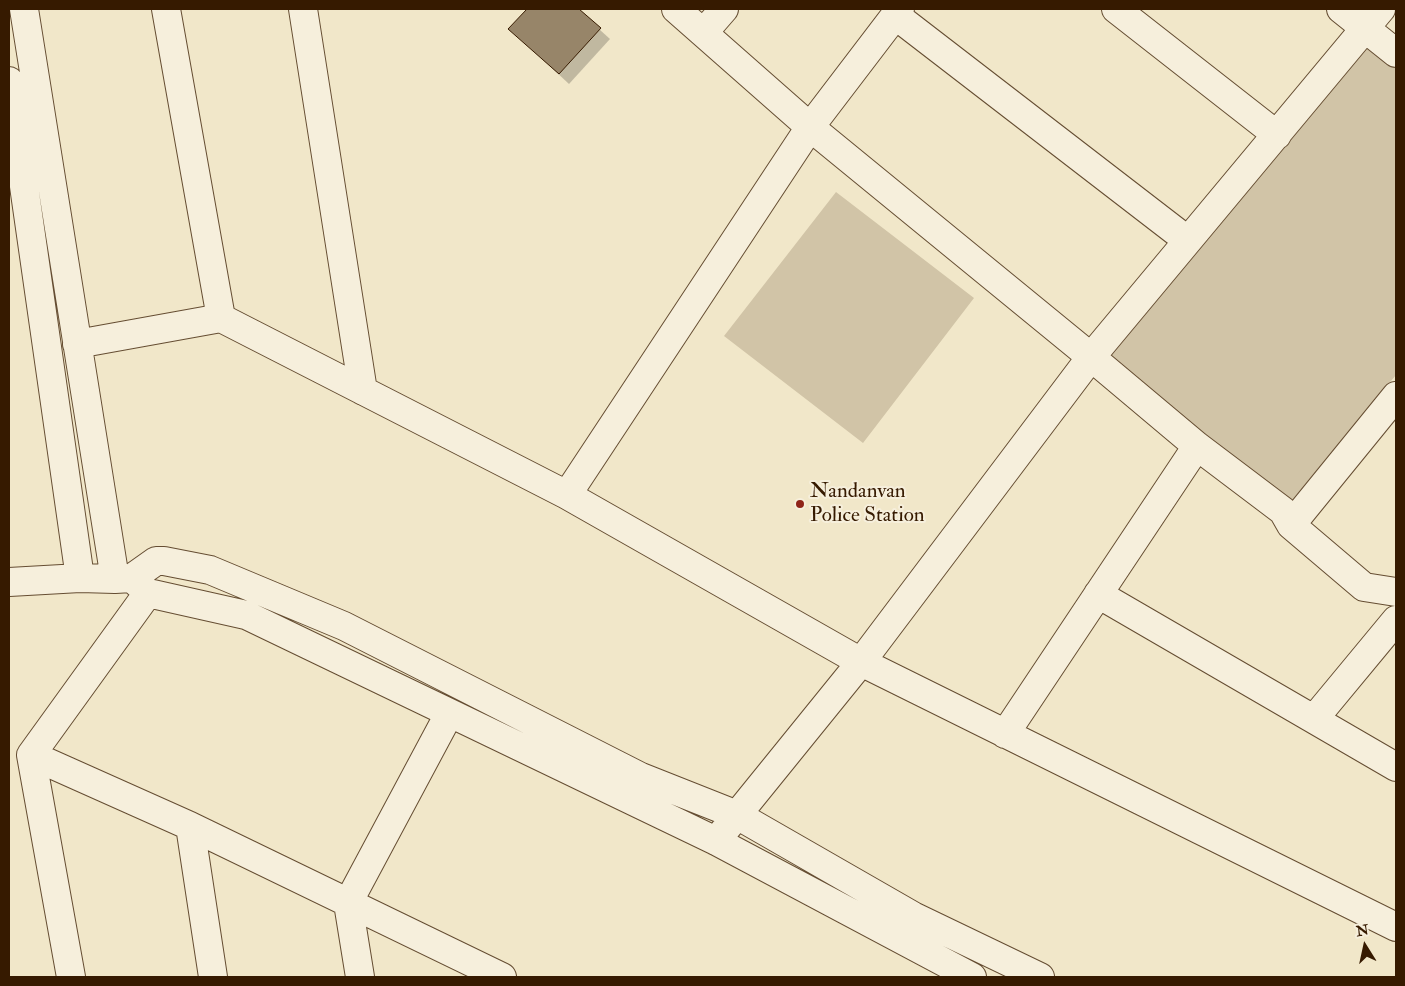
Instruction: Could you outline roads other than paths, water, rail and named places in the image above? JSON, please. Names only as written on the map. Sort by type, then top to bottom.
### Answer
[{"type":"street","points":[[24,9],[114,566],[132,584]]},
{"type":"street","points":[[166,9],[221,318]]},
{"type":"street","points":[[303,9],[364,391]]},
{"type":"street","points":[[676,9],[810,126],[1197,446],[1283,511],[1291,525],[1364,586],[1396,592]]},
{"type":"street","points":[[704,32],[724,9]]},
{"type":"street","points":[[1116,9],[1277,135]]},
{"type":"street","points":[[1341,9],[1373,19],[1396,53]]},
{"type":"street","points":[[567,495],[810,126],[897,12],[1187,240]]},
{"type":"street","points":[[716,840],[861,662],[1091,357],[1373,19]]},
{"type":"street","points":[[9,81],[80,578]]},
{"type":"street","points":[[77,344],[221,318],[567,495],[861,662],[1396,927]]},
{"type":"street","points":[[1291,525],[1396,396]]},
{"type":"street","points":[[1005,734],[1197,446]]},
{"type":"street","points":[[71,977],[31,755],[132,584],[156,561],[210,570],[344,626],[641,776],[737,815],[913,916],[1040,977]]},
{"type":"street","points":[[9,582],[80,578],[132,584],[246,615],[449,714],[716,840],[965,976],[977,947]]},
{"type":"street","points":[[1098,594],[1396,766]]},
{"type":"street","points":[[1314,719],[1396,620]]},
{"type":"street","points":[[360,977],[348,903],[449,714]]},
{"type":"street","points":[[31,755],[190,826],[490,974]]},
{"type":"street","points":[[190,826],[213,977]]},
{"type":"place","name":"Nandanvan Police Station","points":[[800,504]]}]
